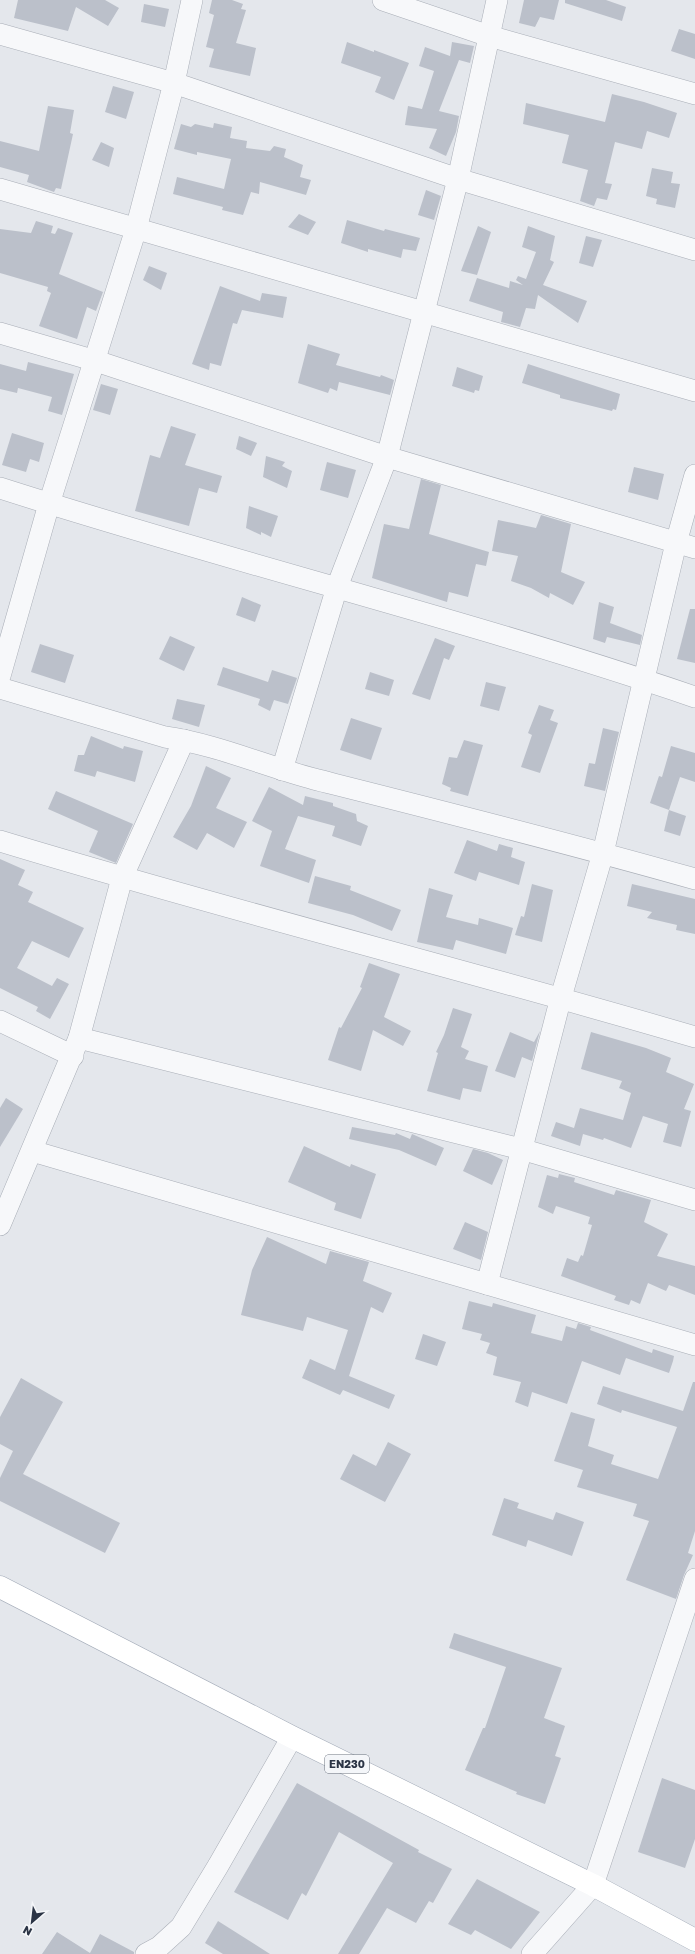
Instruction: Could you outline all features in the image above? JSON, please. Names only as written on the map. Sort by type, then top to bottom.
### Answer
[{"type":"main road","name":"EN230","points":[[0,1587],[292,1736],[593,1885],[695,1940]]},
{"type":"street","points":[[0,676],[49,504],[96,361],[136,230],[174,83],[192,0]]},
{"type":"street","points":[[383,0],[489,36],[695,94]]},
{"type":"street","points":[[282,770],[337,587],[387,457],[458,179],[497,0]]},
{"type":"street","points":[[0,34],[174,83],[458,179],[695,250]]},
{"type":"street","points":[[0,189],[136,230],[695,391]]},
{"type":"street","points":[[0,334],[96,361],[387,457],[686,546]]},
{"type":"street","points":[[487,1284],[561,997],[603,853],[644,680],[686,546],[695,475]]},
{"type":"street","points":[[0,488],[49,504],[337,587],[644,680],[695,697]]},
{"type":"street","points":[[0,688],[165,737],[184,740],[282,770],[603,853],[695,879]]},
{"type":"street","points":[[0,1226],[76,1047],[122,878],[184,740]]},
{"type":"street","points":[[0,841],[122,878],[561,997],[695,1037]]},
{"type":"street","points":[[0,1021],[76,1047],[521,1148],[695,1200]]},
{"type":"street","points":[[32,1152],[695,1344]]},
{"type":"street","points":[[532,1954],[593,1885],[695,1579]]},
{"type":"street","points":[[159,1952],[181,1926],[218,1866],[292,1736]]},
{"type":"building","points":[[18,0],[105,0],[119,8],[108,26],[76,7],[68,31],[14,18]]},
{"type":"building","points":[[212,0],[232,0],[243,4],[241,9],[246,10],[236,43],[256,48],[250,76],[209,67],[214,49],[206,47],[214,15],[209,13]]},
{"type":"building","points":[[524,0],[559,0],[554,20],[540,17],[535,27],[519,23]]},
{"type":"building","points":[[565,0],[606,0],[626,7],[622,21],[565,3]]},
{"type":"building","points":[[144,4],[169,9],[165,27],[141,22]]},
{"type":"building","points":[[679,29],[695,34],[695,59],[671,51]]},
{"type":"building","points":[[347,42],[409,63],[394,100],[375,92],[381,77],[341,63]]},
{"type":"building","points":[[452,42],[474,46],[470,63],[459,60],[439,111],[459,116],[456,132],[446,156],[429,148],[437,129],[405,125],[408,106],[422,109],[434,71],[419,66],[425,47],[450,56]]},
{"type":"building","points":[[113,86],[134,92],[126,119],[105,112]]},
{"type":"building","points":[[612,94],[644,102],[677,113],[669,138],[647,131],[642,149],[615,142],[605,183],[612,184],[607,200],[597,198],[594,206],[580,201],[588,170],[562,163],[569,135],[523,124],[526,103],[605,122]]},
{"type":"building","points":[[48,106],[74,110],[70,133],[73,134],[61,189],[56,188],[54,192],[27,182],[29,175],[0,167],[0,141],[39,151]]},
{"type":"building","points":[[214,123],[232,127],[230,138],[247,141],[246,148],[270,151],[274,146],[286,149],[284,157],[303,165],[300,177],[311,180],[306,195],[260,182],[259,194],[251,192],[243,215],[222,210],[223,207],[173,194],[177,177],[224,189],[231,159],[197,152],[197,155],[174,149],[181,124],[191,127],[195,124],[213,128]]},
{"type":"building","points":[[101,142],[114,148],[109,167],[92,160]]},
{"type":"building","points":[[652,168],[673,172],[671,183],[680,184],[675,208],[656,204],[657,199],[646,196]]},
{"type":"building","points":[[426,190],[441,196],[434,220],[418,215]]},
{"type":"building","points":[[299,214],[316,222],[308,235],[288,227]]},
{"type":"building","points":[[347,220],[384,231],[385,229],[420,238],[416,251],[403,249],[401,258],[368,249],[368,252],[341,243]]},
{"type":"building","points":[[36,221],[53,226],[51,233],[55,234],[58,228],[73,233],[59,274],[103,292],[96,311],[87,307],[77,339],[39,326],[51,293],[47,291],[48,287],[0,273],[0,229],[31,233]]},
{"type":"building","points":[[478,226],[491,232],[477,275],[461,271]]},
{"type":"building","points":[[528,226],[555,236],[550,260],[554,262],[543,285],[587,301],[578,323],[538,295],[535,309],[526,308],[520,327],[501,322],[503,312],[469,301],[477,278],[509,288],[510,281],[523,285],[516,280],[518,276],[526,279],[536,252],[522,247]]},
{"type":"building","points":[[586,236],[602,240],[593,267],[579,263]]},
{"type":"building","points":[[149,266],[167,273],[161,290],[143,280]]},
{"type":"building","points":[[220,286],[260,301],[262,293],[287,297],[283,318],[242,310],[237,324],[233,323],[221,366],[210,363],[209,370],[192,364]]},
{"type":"building","points":[[308,344],[340,354],[336,365],[380,377],[381,375],[394,380],[390,395],[339,382],[337,391],[330,388],[328,393],[298,383]]},
{"type":"building","points":[[28,362],[74,374],[62,415],[48,411],[52,397],[18,388],[17,393],[0,389],[0,364],[26,371]]},
{"type":"building","points":[[528,364],[620,394],[616,410],[613,409],[612,411],[560,398],[560,395],[522,383]]},
{"type":"building","points":[[457,367],[483,376],[479,391],[475,390],[474,393],[452,386]]},
{"type":"building","points":[[101,384],[118,389],[110,415],[93,410]]},
{"type":"building","points":[[171,426],[196,434],[185,465],[222,476],[217,493],[199,488],[189,526],[135,511],[150,455],[160,458]]},
{"type":"building","points":[[12,433],[44,443],[39,462],[30,459],[26,472],[2,465]]},
{"type":"building","points":[[239,436],[257,443],[251,456],[236,449]]},
{"type":"building","points":[[266,456],[285,462],[282,466],[292,471],[287,488],[263,477]]},
{"type":"building","points":[[327,462],[356,470],[348,498],[320,490]]},
{"type":"building","points":[[634,467],[664,474],[658,500],[628,492]]},
{"type":"building","points":[[421,479],[441,485],[429,534],[489,552],[486,566],[476,564],[468,597],[449,592],[447,602],[372,578],[384,524],[409,529]]},
{"type":"building","points":[[249,506],[278,516],[271,537],[261,532],[261,535],[246,528]]},
{"type":"building","points":[[541,515],[571,524],[561,572],[585,582],[573,605],[550,593],[549,598],[531,588],[511,581],[518,556],[492,551],[498,520],[536,528]]},
{"type":"building","points":[[242,597],[261,605],[255,622],[236,615]]},
{"type":"building","points":[[599,602],[614,607],[610,623],[642,635],[640,645],[607,637],[605,643],[593,639]]},
{"type":"building","points":[[690,609],[695,609],[695,663],[677,659]]},
{"type":"building","points":[[170,636],[195,647],[184,671],[159,659]]},
{"type":"building","points":[[435,638],[455,646],[449,660],[444,658],[430,700],[412,694]]},
{"type":"building","points":[[40,644],[74,655],[65,683],[31,672]]},
{"type":"building","points":[[223,667],[268,682],[272,670],[297,678],[288,704],[274,700],[270,711],[258,705],[260,699],[217,685]]},
{"type":"building","points":[[370,672],[394,680],[389,696],[365,689]]},
{"type":"building","points":[[486,682],[506,687],[499,711],[480,706]]},
{"type":"building","points":[[177,699],[205,705],[199,727],[172,719]]},
{"type":"building","points":[[539,705],[554,710],[550,720],[558,723],[540,773],[521,767],[532,735],[528,733]]},
{"type":"building","points":[[351,718],[382,728],[371,760],[340,750]]},
{"type":"building","points":[[603,728],[619,732],[605,791],[584,786],[589,763],[595,764]]},
{"type":"building","points":[[91,736],[123,749],[124,746],[143,751],[135,782],[97,771],[95,777],[74,771],[78,755],[84,755]]},
{"type":"building","points":[[464,740],[483,745],[468,796],[450,791],[451,788],[442,784],[449,757],[457,758]]},
{"type":"building","points":[[671,746],[695,753],[695,782],[680,777],[669,810],[650,803],[659,776],[662,777]]},
{"type":"building","points":[[206,766],[231,778],[216,808],[247,822],[234,848],[207,833],[197,850],[173,837],[191,806]]},
{"type":"building","points":[[269,787],[303,805],[305,796],[333,803],[333,806],[356,814],[357,821],[368,826],[361,846],[332,836],[335,826],[298,816],[285,849],[316,860],[309,883],[260,866],[272,831],[252,821]]},
{"type":"building","points":[[56,791],[133,824],[116,863],[89,852],[98,831],[48,809]]},
{"type":"building","points":[[669,810],[686,816],[680,836],[664,831]]},
{"type":"building","points":[[467,840],[497,851],[499,844],[513,848],[511,857],[525,862],[519,885],[479,872],[476,881],[454,873]]},
{"type":"building","points":[[0,859],[25,870],[18,885],[33,892],[28,902],[84,928],[69,958],[32,941],[17,968],[52,986],[57,978],[69,984],[50,1019],[36,1011],[38,1007],[0,988]]},
{"type":"building","points":[[315,876],[351,886],[350,890],[401,910],[392,931],[353,915],[308,903]]},
{"type":"building","points":[[532,884],[553,890],[542,942],[515,935],[521,916],[524,917]]},
{"type":"building","points":[[632,884],[695,899],[695,934],[676,930],[677,925],[647,918],[652,912],[627,906]]},
{"type":"building","points":[[429,888],[453,895],[446,917],[478,925],[479,918],[513,928],[506,954],[456,940],[453,950],[417,942]]},
{"type":"building","points":[[369,963],[400,974],[384,1017],[411,1031],[403,1046],[373,1030],[361,1071],[328,1060],[339,1027],[341,1028],[362,988],[360,987]]},
{"type":"building","points":[[453,1008],[472,1014],[461,1047],[469,1051],[465,1059],[488,1066],[481,1092],[463,1088],[460,1100],[427,1091],[438,1053],[436,1052],[444,1035]]},
{"type":"building","points":[[540,1031],[532,1061],[522,1057],[515,1078],[495,1071],[510,1032],[534,1042]]},
{"type":"building","points":[[591,1032],[646,1048],[671,1058],[666,1072],[694,1084],[684,1109],[691,1111],[681,1147],[663,1142],[668,1124],[643,1116],[631,1148],[604,1138],[603,1140],[583,1134],[580,1146],[551,1136],[556,1122],[574,1128],[580,1108],[623,1120],[631,1093],[619,1088],[622,1081],[581,1069]]},
{"type":"building","points":[[6,1098],[23,1109],[0,1147],[0,1108]]},
{"type":"building","points":[[352,1127],[395,1135],[396,1133],[410,1139],[412,1134],[444,1148],[436,1166],[399,1150],[349,1139]]},
{"type":"building","points":[[304,1146],[350,1167],[351,1164],[376,1174],[361,1219],[334,1210],[336,1203],[288,1182]]},
{"type":"building","points":[[473,1149],[488,1153],[503,1160],[492,1185],[463,1171]]},
{"type":"building","points":[[559,1174],[575,1178],[574,1182],[614,1195],[616,1190],[651,1200],[644,1222],[668,1234],[657,1256],[695,1266],[695,1295],[669,1285],[666,1291],[648,1283],[640,1304],[631,1300],[629,1305],[614,1300],[616,1296],[561,1276],[567,1258],[578,1262],[581,1255],[583,1256],[592,1225],[588,1224],[590,1217],[556,1206],[553,1214],[538,1207],[547,1175],[558,1178]]},
{"type":"building","points":[[465,1222],[488,1232],[481,1260],[453,1249]]},
{"type":"building","points":[[267,1237],[326,1264],[330,1251],[369,1262],[363,1281],[392,1293],[383,1313],[371,1307],[349,1376],[395,1395],[389,1409],[343,1390],[340,1395],[302,1378],[310,1359],[335,1370],[348,1330],[307,1317],[303,1331],[241,1315],[252,1270]]},
{"type":"building","points":[[469,1301],[492,1307],[493,1303],[536,1315],[531,1333],[562,1341],[566,1326],[576,1329],[578,1323],[591,1327],[590,1330],[652,1353],[653,1349],[674,1356],[673,1361],[669,1373],[626,1358],[620,1375],[582,1361],[567,1404],[532,1392],[528,1407],[515,1402],[521,1382],[493,1375],[497,1357],[486,1353],[490,1343],[480,1340],[482,1334],[462,1329]]},
{"type":"building","points":[[423,1334],[446,1342],[437,1366],[415,1359]]},
{"type":"building","points":[[21,1378],[63,1402],[23,1474],[120,1523],[105,1553],[0,1501],[0,1478],[13,1451],[0,1444],[0,1417]]},
{"type":"building","points":[[693,1382],[695,1382],[695,1531],[688,1553],[693,1555],[676,1599],[626,1580],[649,1521],[633,1516],[637,1504],[577,1487],[583,1470],[554,1461],[571,1412],[595,1419],[588,1446],[614,1455],[611,1464],[658,1479],[677,1427],[622,1410],[621,1413],[597,1404],[603,1386],[683,1411]]},
{"type":"building","points":[[388,1442],[411,1454],[385,1502],[340,1479],[353,1454],[376,1466]]},
{"type":"building","points":[[504,1498],[519,1503],[517,1508],[553,1520],[556,1512],[584,1522],[572,1556],[528,1540],[526,1547],[492,1535]]},
{"type":"building","points":[[454,1633],[562,1668],[544,1718],[565,1726],[555,1756],[561,1758],[545,1804],[516,1794],[517,1792],[465,1770],[483,1728],[485,1728],[506,1667],[449,1648]]},
{"type":"building","points":[[662,1778],[695,1790],[695,1839],[685,1868],[638,1852]]},
{"type":"building","points":[[297,1783],[419,1850],[418,1852],[452,1869],[433,1903],[429,1901],[416,1923],[387,1908],[359,1954],[338,1954],[393,1863],[339,1832],[306,1896],[302,1893],[288,1920],[234,1892]]},
{"type":"building","points":[[477,1879],[540,1912],[511,1949],[475,1930],[471,1935],[448,1924]]},
{"type":"building","points":[[218,1921],[270,1954],[223,1954],[205,1943]]},
{"type":"building","points":[[57,1932],[90,1953],[100,1934],[134,1952],[134,1954],[42,1954]]}]
